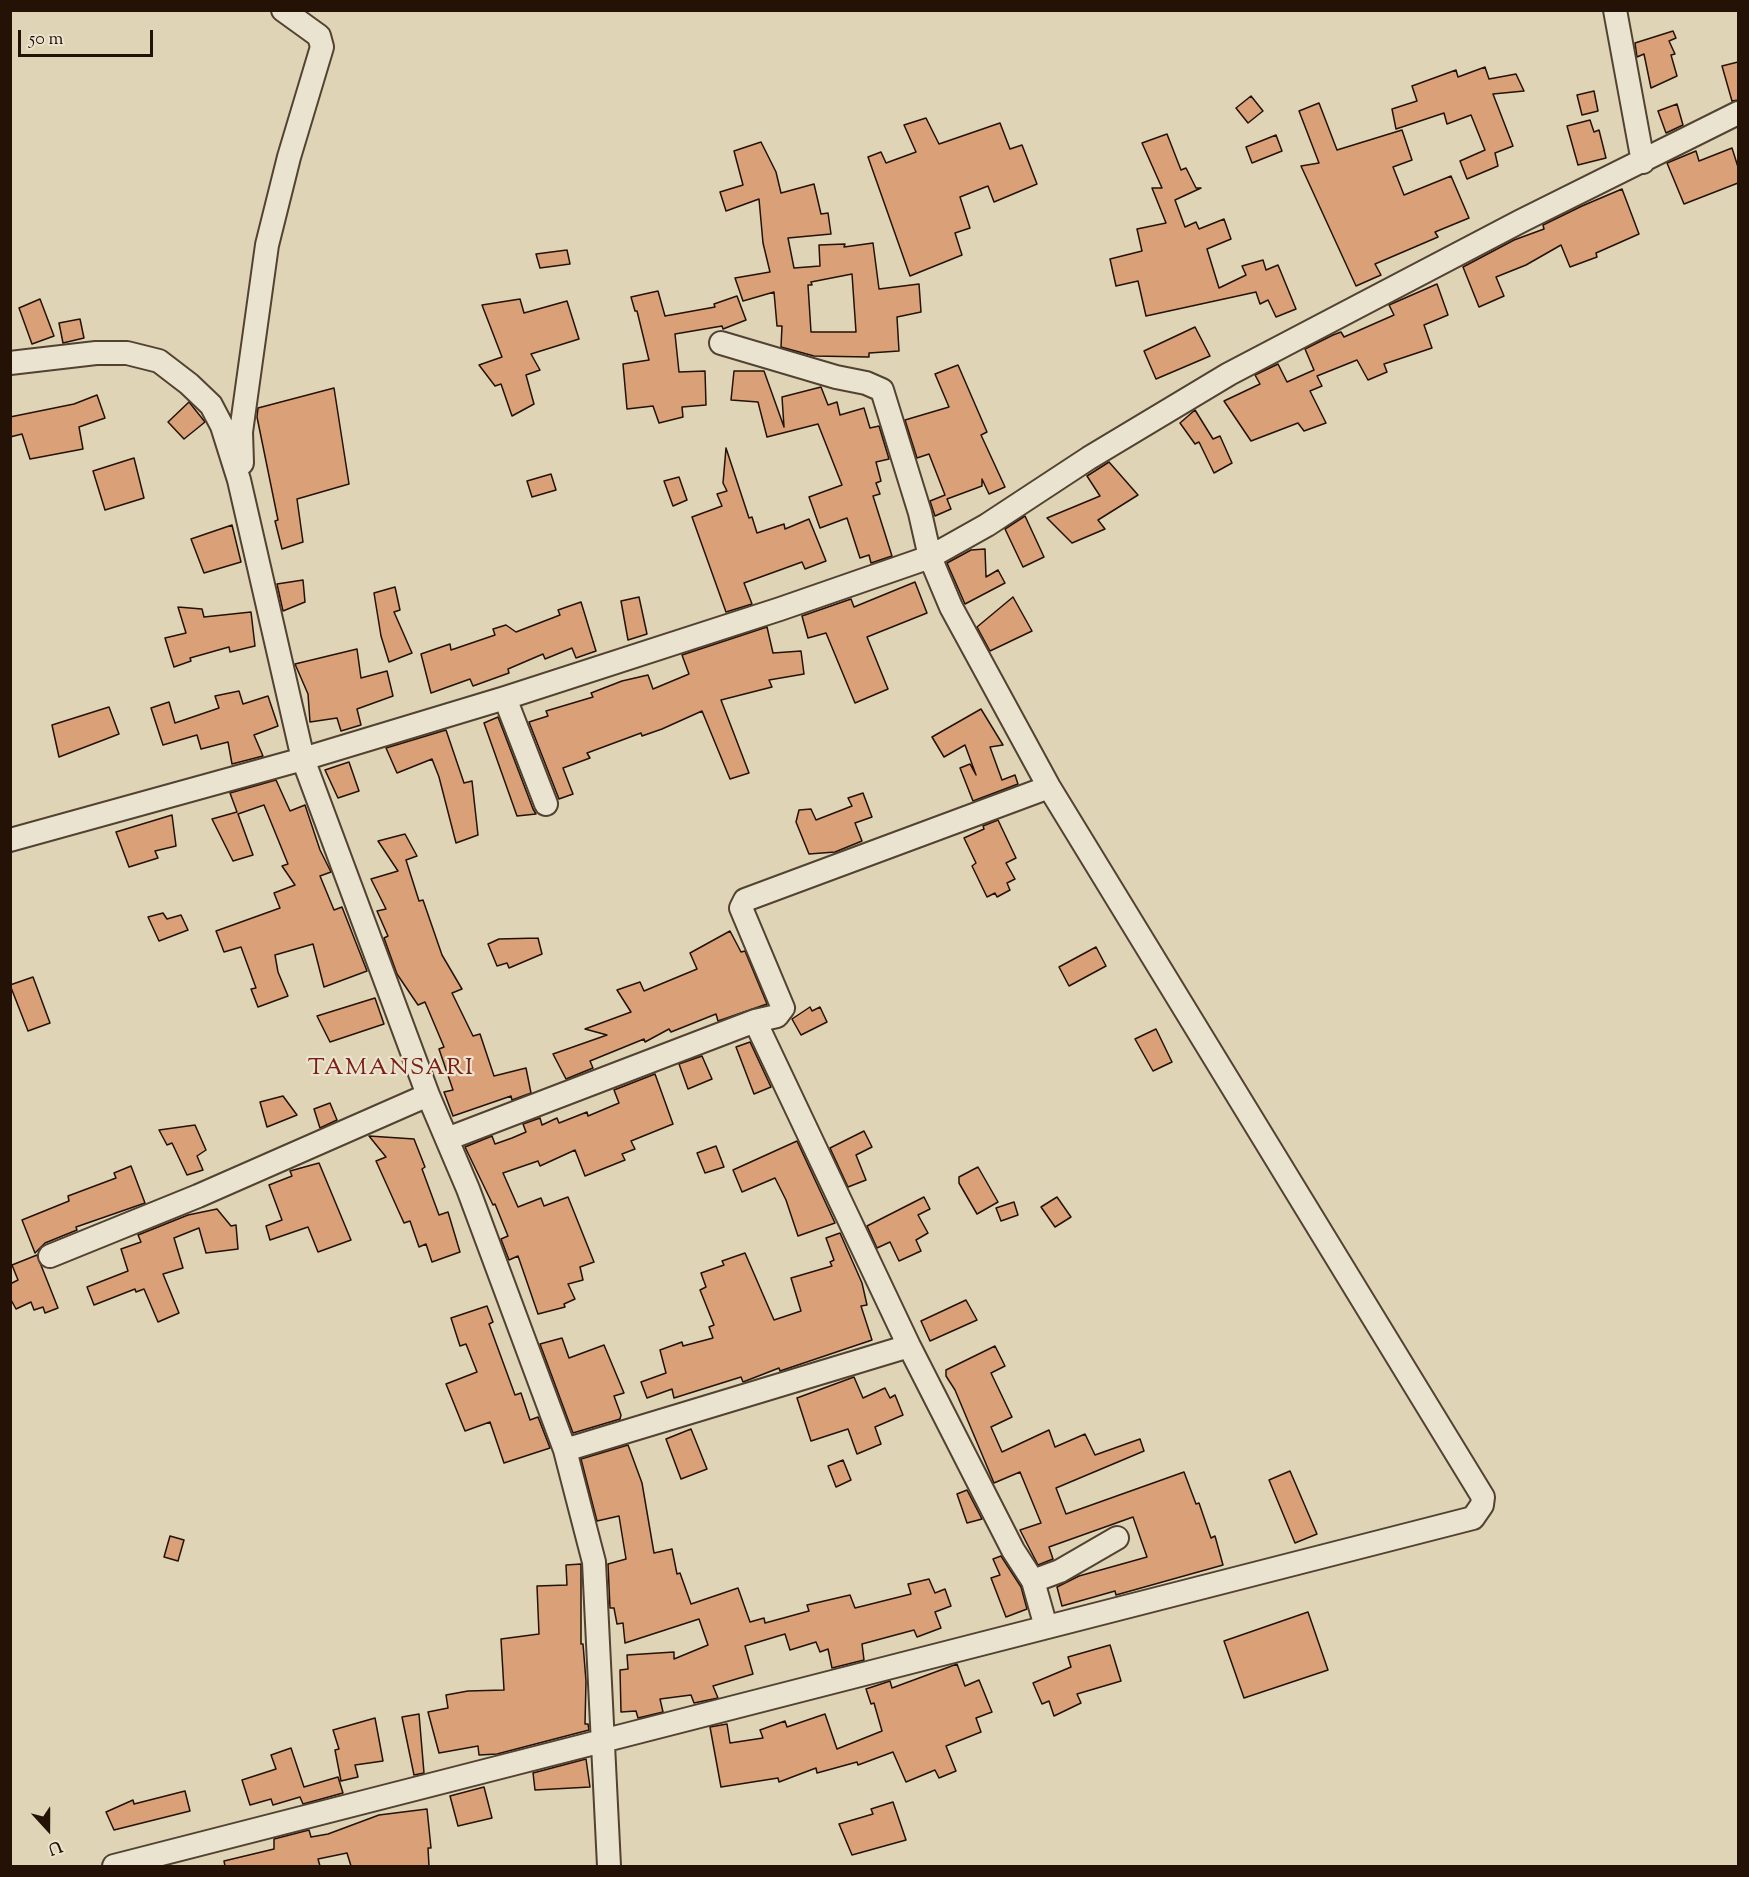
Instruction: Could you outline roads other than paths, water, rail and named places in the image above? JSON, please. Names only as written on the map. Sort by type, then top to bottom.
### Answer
[{"type":"street","points":[[239,480],[243,449],[241,432],[267,245],[286,166],[322,47],[319,36],[283,10]]},
{"type":"street","points":[[1615,10],[1643,162]]},
{"type":"street","points":[[10,840],[303,759],[506,698],[780,609],[930,557],[987,525],[1089,458],[1229,374],[1521,221],[1738,113]]},
{"type":"street","points":[[114,1866],[1473,1518],[1482,1505],[1483,1497],[1049,787],[951,606],[930,557],[920,513],[882,390],[866,382],[836,378],[721,344]]},
{"type":"street","points":[[10,363],[96,353],[127,354],[159,361],[189,384],[211,405],[225,434],[239,480],[303,759],[565,1450],[594,1562],[609,1866]]},
{"type":"street","points":[[506,698],[546,804]]},
{"type":"street","points":[[447,1139],[755,1021],[777,1016],[783,1008],[741,909],[745,900],[1049,787]]},
{"type":"street","points":[[755,1021],[909,1346],[1013,1550],[1033,1581],[1046,1627]]},
{"type":"street","points":[[50,1256],[198,1196],[429,1095]]},
{"type":"street","points":[[565,1450],[909,1346]]},
{"type":"street","points":[[1033,1581],[1060,1571],[1117,1538]]},
{"type":"district","name":"TAMANSARI","points":[[391,1070]]}]
